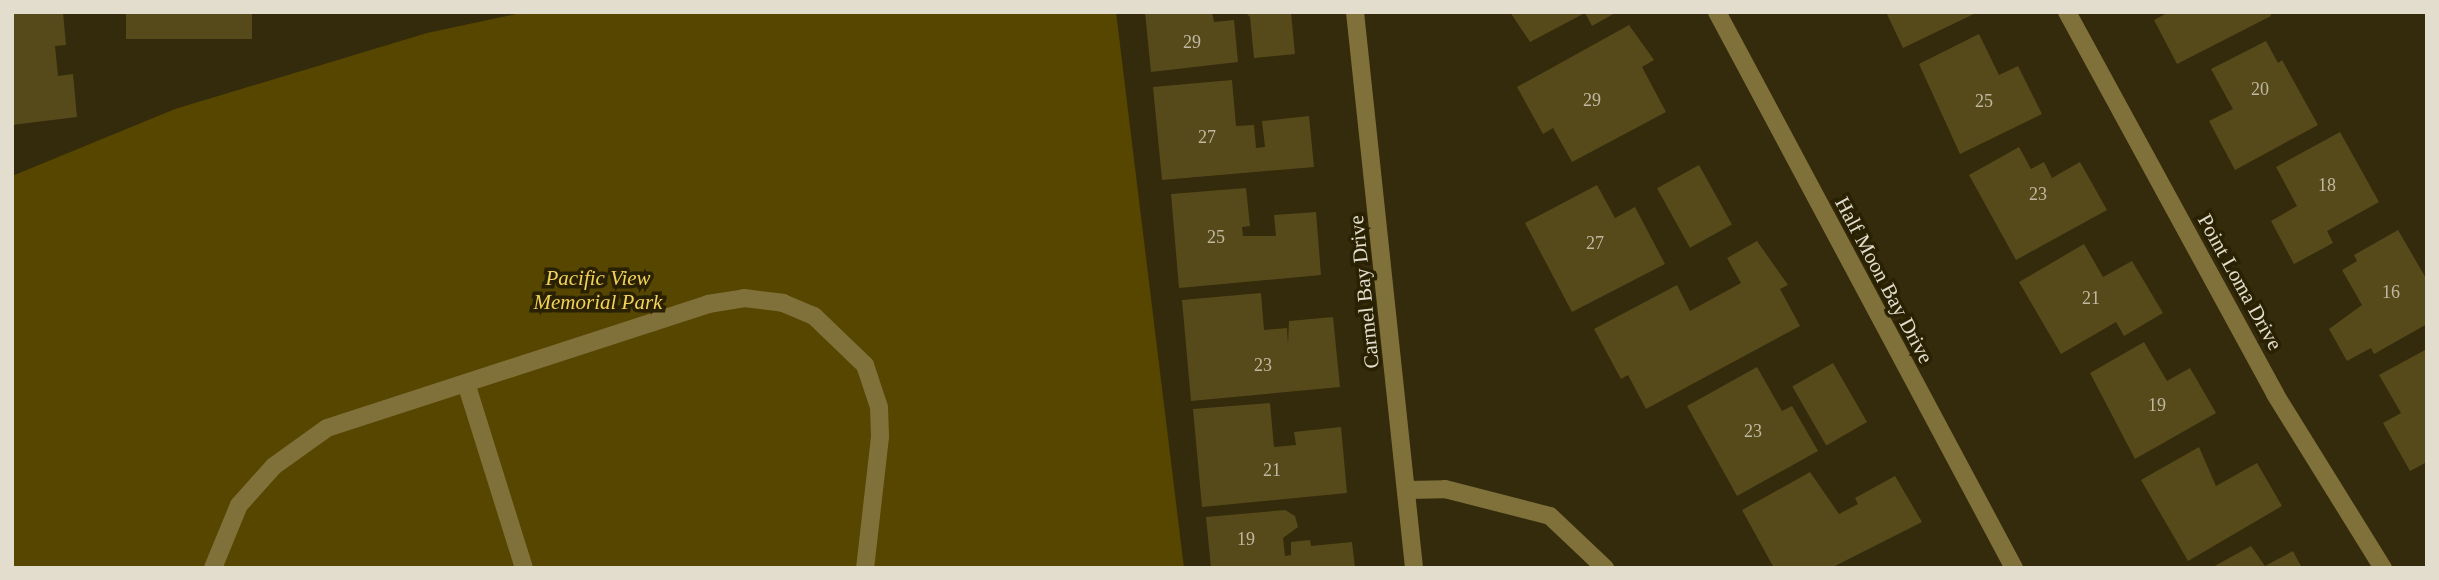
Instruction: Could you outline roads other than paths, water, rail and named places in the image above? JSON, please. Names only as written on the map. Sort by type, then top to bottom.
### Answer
[{"type":"street","name":"Carmel Bay Drive","points":[[1355,12],[1414,568]]},
{"type":"street","name":"Half Moon Bay Drive","points":[[1717,12],[2014,568]]},
{"type":"street","name":"Point Loma Drive","points":[[2067,12],[2275,394],[2383,568]]},
{"type":"street","points":[[213,568],[239,505],[274,466],[327,428],[708,304],[757,300],[783,303],[814,316],[865,365],[879,407],[880,437],[865,568]]},
{"type":"street","points":[[466,383],[524,568]]},
{"type":"street","points":[[1406,490],[1445,489],[1550,516],[1605,568]]},
{"type":"park label","name":"Pacific View Memorial Park","points":[[598,290]]}]
